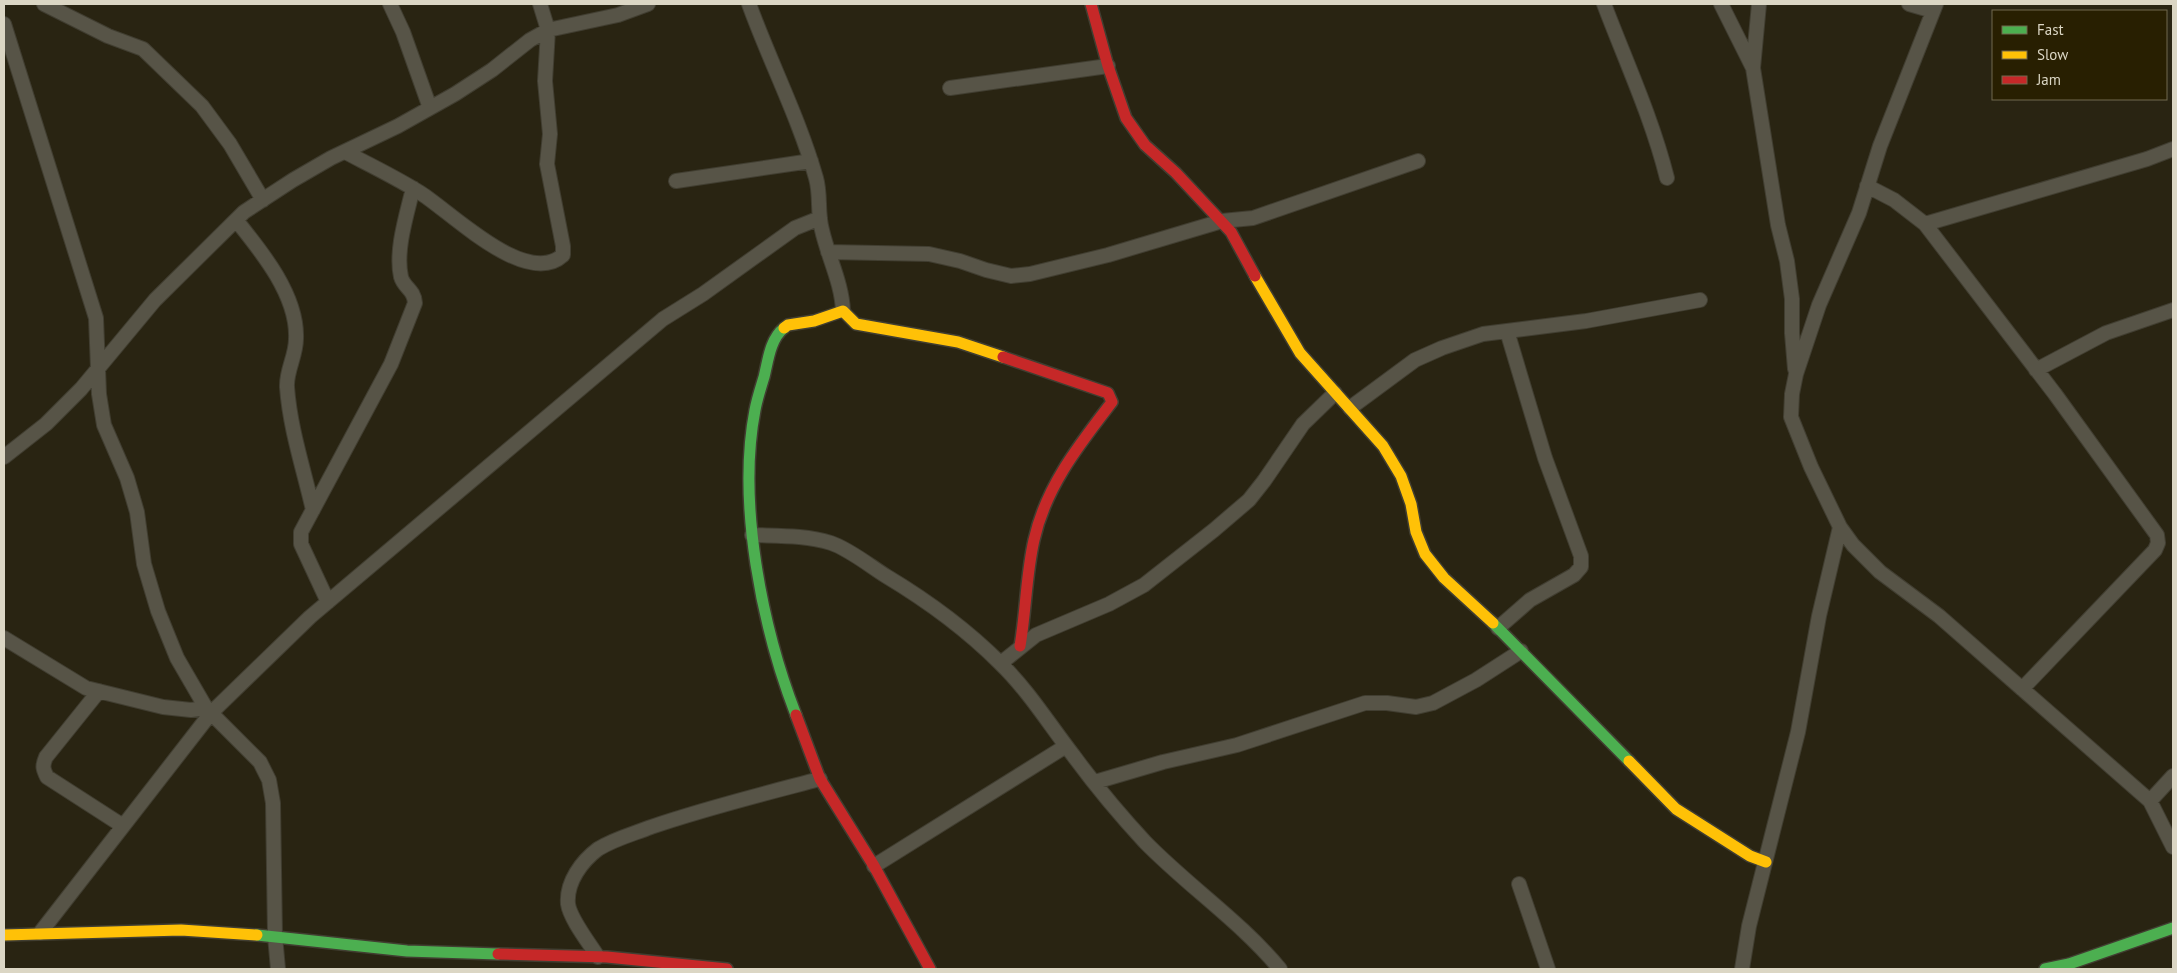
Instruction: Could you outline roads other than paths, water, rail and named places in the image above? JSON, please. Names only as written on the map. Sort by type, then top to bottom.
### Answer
[{"type":"street","points":[[44,4],[108,36],[143,49],[149,54],[202,106],[230,144],[263,200]]},
{"type":"street","points":[[390,4],[403,32],[430,108]]},
{"type":"street","points":[[345,152],[413,188],[496,249],[519,258],[540,263],[551,262],[563,254],[547,164],[550,134],[545,81],[548,30],[540,4]]},
{"type":"street","points":[[4,457],[46,424],[99,370],[155,300],[244,212],[293,180],[430,108],[492,70],[530,40],[548,30],[618,15],[648,4]]},
{"type":"street","points":[[749,4],[811,161],[820,194],[820,218],[842,298],[843,311],[856,324],[958,342],[1078,381],[1108,393],[1111,397],[1112,402],[1059,472],[1045,501],[1034,540],[1026,616],[1020,646]]},
{"type":"street","points":[[1091,4],[1108,66],[1126,118],[1145,145],[1176,173],[1222,221],[1241,248],[1300,353],[1383,446],[1401,476],[1411,504],[1416,532],[1425,554],[1444,578],[1498,628],[1676,809],[1750,856],[1766,862]]},
{"type":"street","points":[[1604,4],[1643,100],[1667,178]]},
{"type":"street","points":[[1721,4],[1753,68]]},
{"type":"street","points":[[1759,4],[1753,68],[1778,225],[1787,261],[1792,299],[1792,333],[1796,374]]},
{"type":"street","points":[[1909,4],[1934,7],[1884,137],[1859,214],[1819,305],[1796,374],[1792,394],[1791,417],[1811,467],[1840,526],[1853,545],[1880,572],[1939,616],[2150,801],[2173,846]]},
{"type":"street","points":[[4,24],[96,318],[99,394],[104,425],[127,478],[136,512],[144,564],[158,611],[177,658],[208,710],[260,762],[269,780],[273,803],[275,936],[278,969]]},
{"type":"street","points":[[950,88],[1108,66]]},
{"type":"street","points":[[1925,224],[2173,149]]},
{"type":"street","points":[[676,181],[811,161]]},
{"type":"street","points":[[828,252],[929,254],[1012,276],[1030,274],[1108,255],[1222,221],[1253,218],[1418,161]]},
{"type":"street","points":[[1868,186],[1894,200],[1925,224],[2036,370],[2157,535],[2158,543],[2155,550],[2022,689]]},
{"type":"street","points":[[328,602],[301,544],[301,532],[391,364],[415,303],[414,294],[402,279],[400,266],[402,234],[413,188]]},
{"type":"street","points":[[40,933],[123,826],[208,710],[328,602],[663,319],[704,294],[795,228],[820,218]]},
{"type":"street","points":[[236,220],[258,247],[277,277],[293,311],[297,326],[296,346],[287,385],[296,442],[313,510]]},
{"type":"street","points":[[1350,408],[1415,360],[1442,348],[1475,337],[1586,321],[1700,300]]},
{"type":"street","points":[[2036,370],[2106,333],[2173,310]]},
{"type":"street","points":[[843,311],[814,321],[788,325],[780,331],[773,342],[755,410],[750,460],[752,535],[767,616],[784,684],[820,779],[874,866],[927,967]]},
{"type":"street","points":[[1498,628],[1530,600],[1574,575],[1581,567],[1581,556],[1545,458],[1507,331]]},
{"type":"street","points":[[1001,663],[1036,635],[1108,604],[1144,585],[1186,553],[1249,500],[1303,424],[1335,393]]},
{"type":"street","points":[[1742,969],[1749,926],[1798,732],[1819,616],[1840,526]]},
{"type":"street","points":[[752,535],[810,538],[833,544],[900,584],[958,627],[1001,663],[1145,842],[1260,945],[1280,969]]},
{"type":"street","points":[[4,638],[86,688],[163,707],[208,710]]},
{"type":"street","points":[[1095,782],[1164,762],[1237,745],[1364,703],[1416,706],[1433,703],[1476,680],[1521,651]]},
{"type":"street","points":[[99,691],[46,757],[42,766],[47,778],[123,826]]},
{"type":"street","points":[[874,866],[1066,746]]},
{"type":"street","points":[[2150,801],[2173,776]]},
{"type":"street","points":[[605,961],[574,919],[568,904],[571,880],[587,859],[597,850],[612,842],[683,816],[820,779]]},
{"type":"street","points":[[1519,884],[1548,969]]},
{"type":"street","points":[[2046,969],[2069,964],[2173,928]]},
{"type":"street","points":[[4,935],[181,930],[275,936],[407,951],[727,969]]}]
